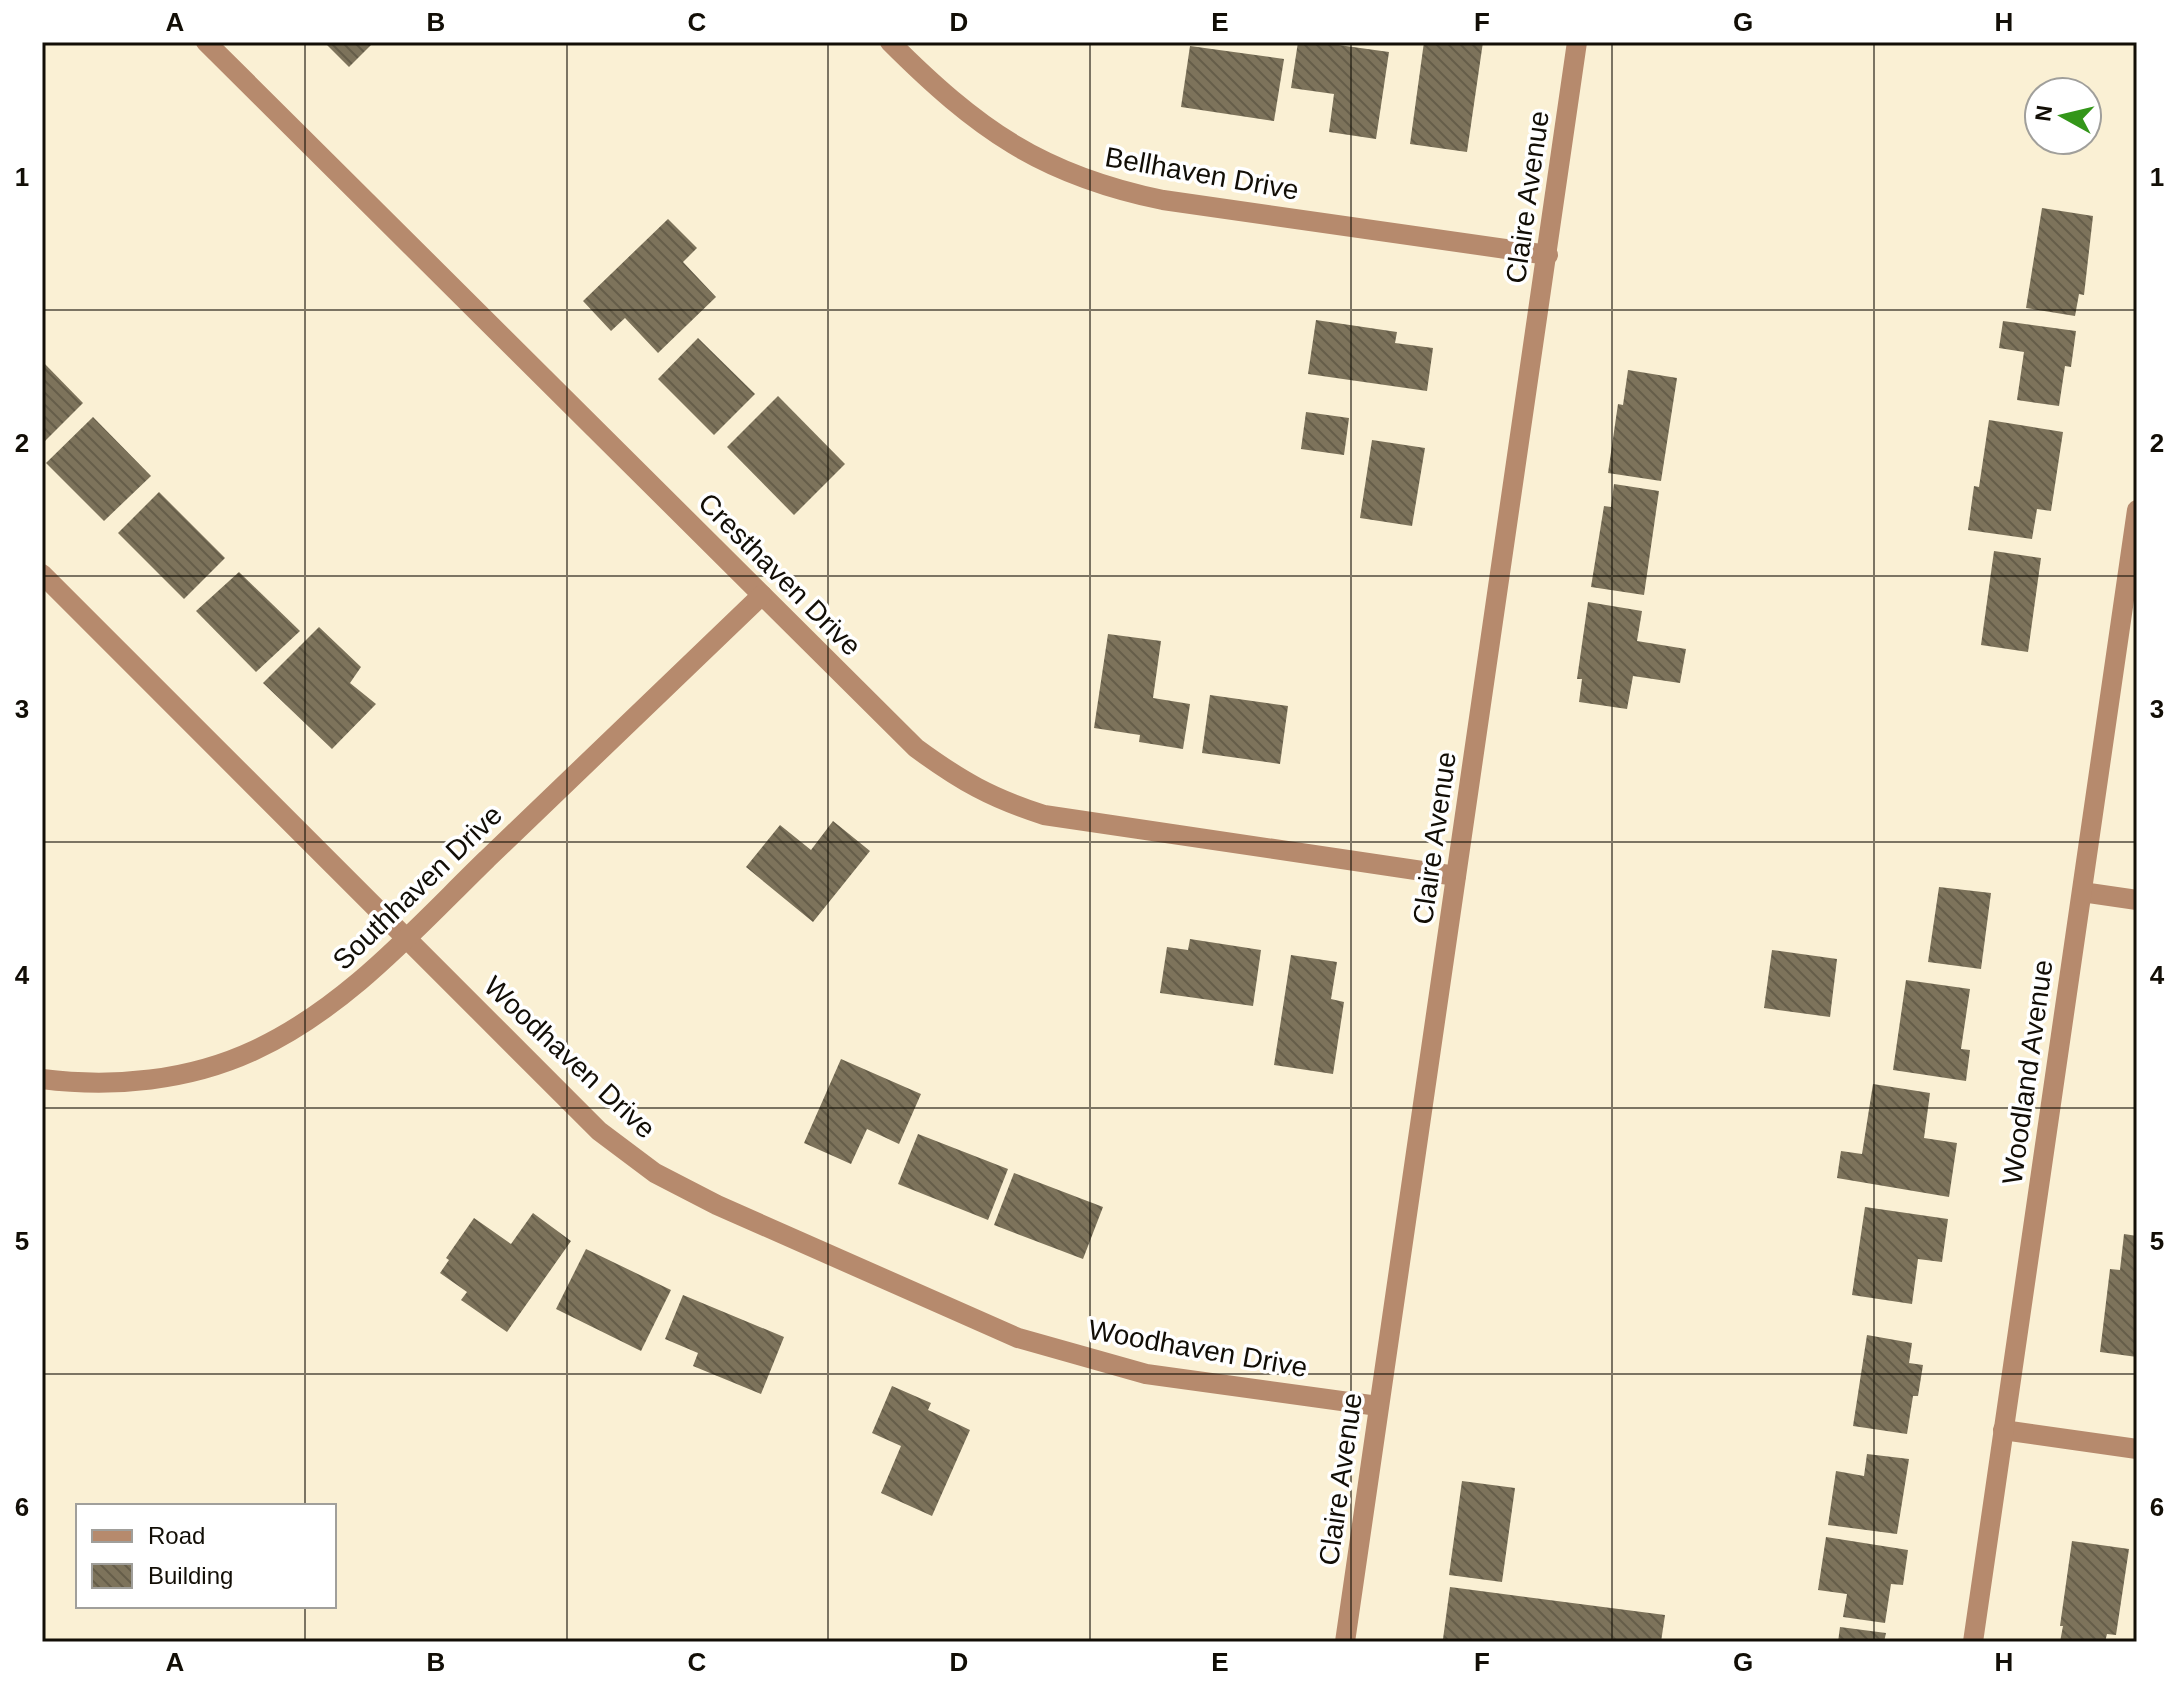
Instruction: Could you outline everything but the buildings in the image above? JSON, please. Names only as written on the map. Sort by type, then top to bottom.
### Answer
[{"type":"street","name":"Cresthaven Drive","points":[[206,42],[916,748],[959,780],[1001,801],[1044,815],[1456,876]]},
{"type":"street","name":"Bellhaven Drive","points":[[890,42],[932,84],[987,130],[1043,162],[1103,186],[1163,200],[1548,255]]},
{"type":"street","name":"Claire Avenue","points":[[1345,1642],[1577,42]]},
{"type":"street","name":"Woodland Avenue","points":[[1973,1642],[2137,510]]},
{"type":"street","name":"Woodhaven Drive","points":[[42,574],[599,1131],[655,1173],[717,1205],[1018,1338],[1146,1374],[1378,1406]]},
{"type":"street","name":"Southhaven Drive","points":[[42,1079],[78,1084],[137,1082],[196,1071],[252,1051],[303,1025],[342,997],[406,938],[762,595]]},
{"type":"street","points":[[2082,892],[2137,900]]},
{"type":"street","points":[[2003,1430],[2137,1449]]}]
